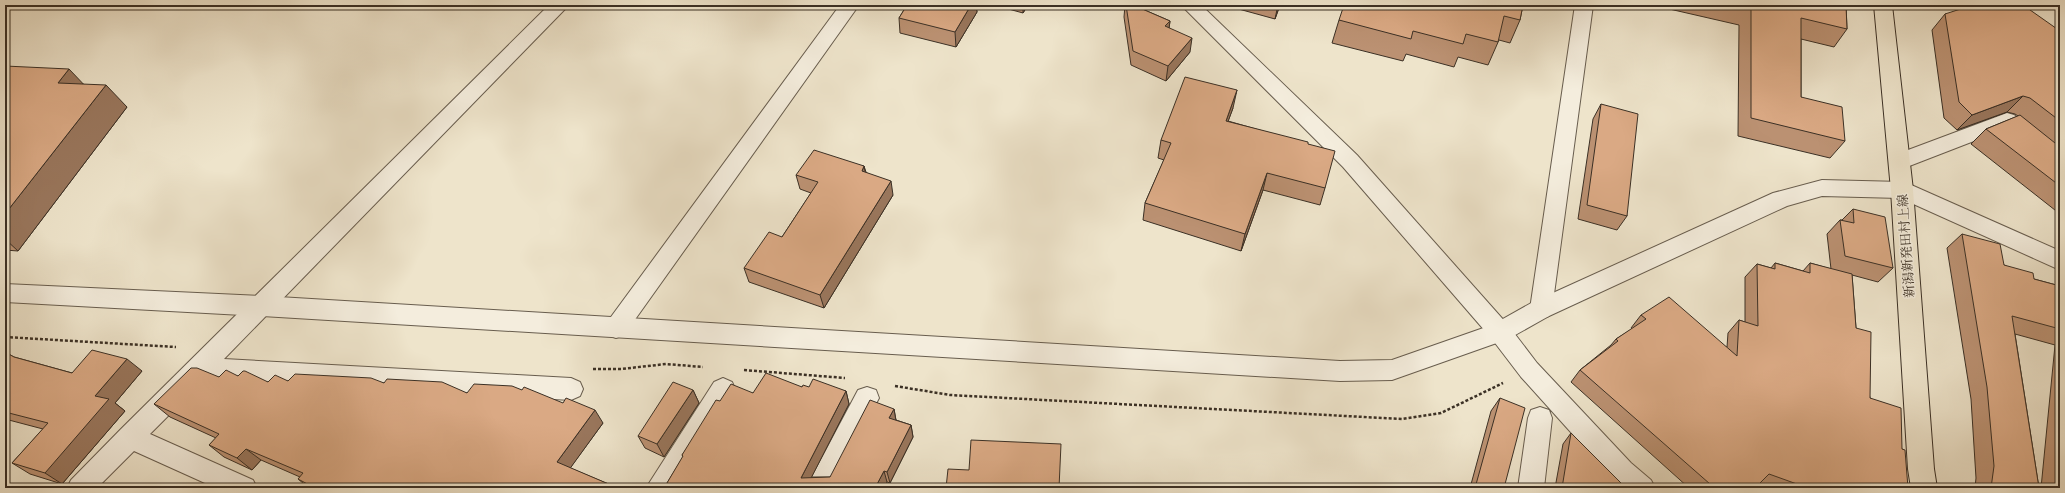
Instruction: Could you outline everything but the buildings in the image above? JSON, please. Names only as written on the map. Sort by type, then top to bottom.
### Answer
[{"type":"main road","name":"新潟新発田村上線","points":[[1883,5],[1902,190],[1920,462],[1924,488]]},
{"type":"street","points":[[80,488],[560,5]]},
{"type":"street","points":[[616,328],[850,5]]},
{"type":"street","points":[[1190,5],[1350,161],[1500,332],[1529,370],[1622,471],[1642,488]]},
{"type":"street","points":[[1541,309],[1584,5]]},
{"type":"street","points":[[1899,162],[2007,120],[2060,162]]},
{"type":"street","points":[[5,293],[262,306],[1340,371],[1392,370],[1500,332],[1541,309],[1781,199],[1822,188],[1902,190],[2060,261]]},
{"type":"street","points":[[199,368],[571,389]]},
{"type":"street","points":[[659,488],[730,379]]},
{"type":"street","points":[[819,488],[859,389]]},
{"type":"street","points":[[1531,488],[1540,418]]},
{"type":"street","points":[[130,437],[244,488]]},
{"type":"path","points":[[5,338],[218,349]]},
{"type":"path","points":[[589,369],[621,369],[666,364],[704,367]]},
{"type":"path","points":[[890,386],[950,395],[1402,420],[1441,413],[1529,370]]},
{"type":"path","points":[[730,379],[859,389]]}]
